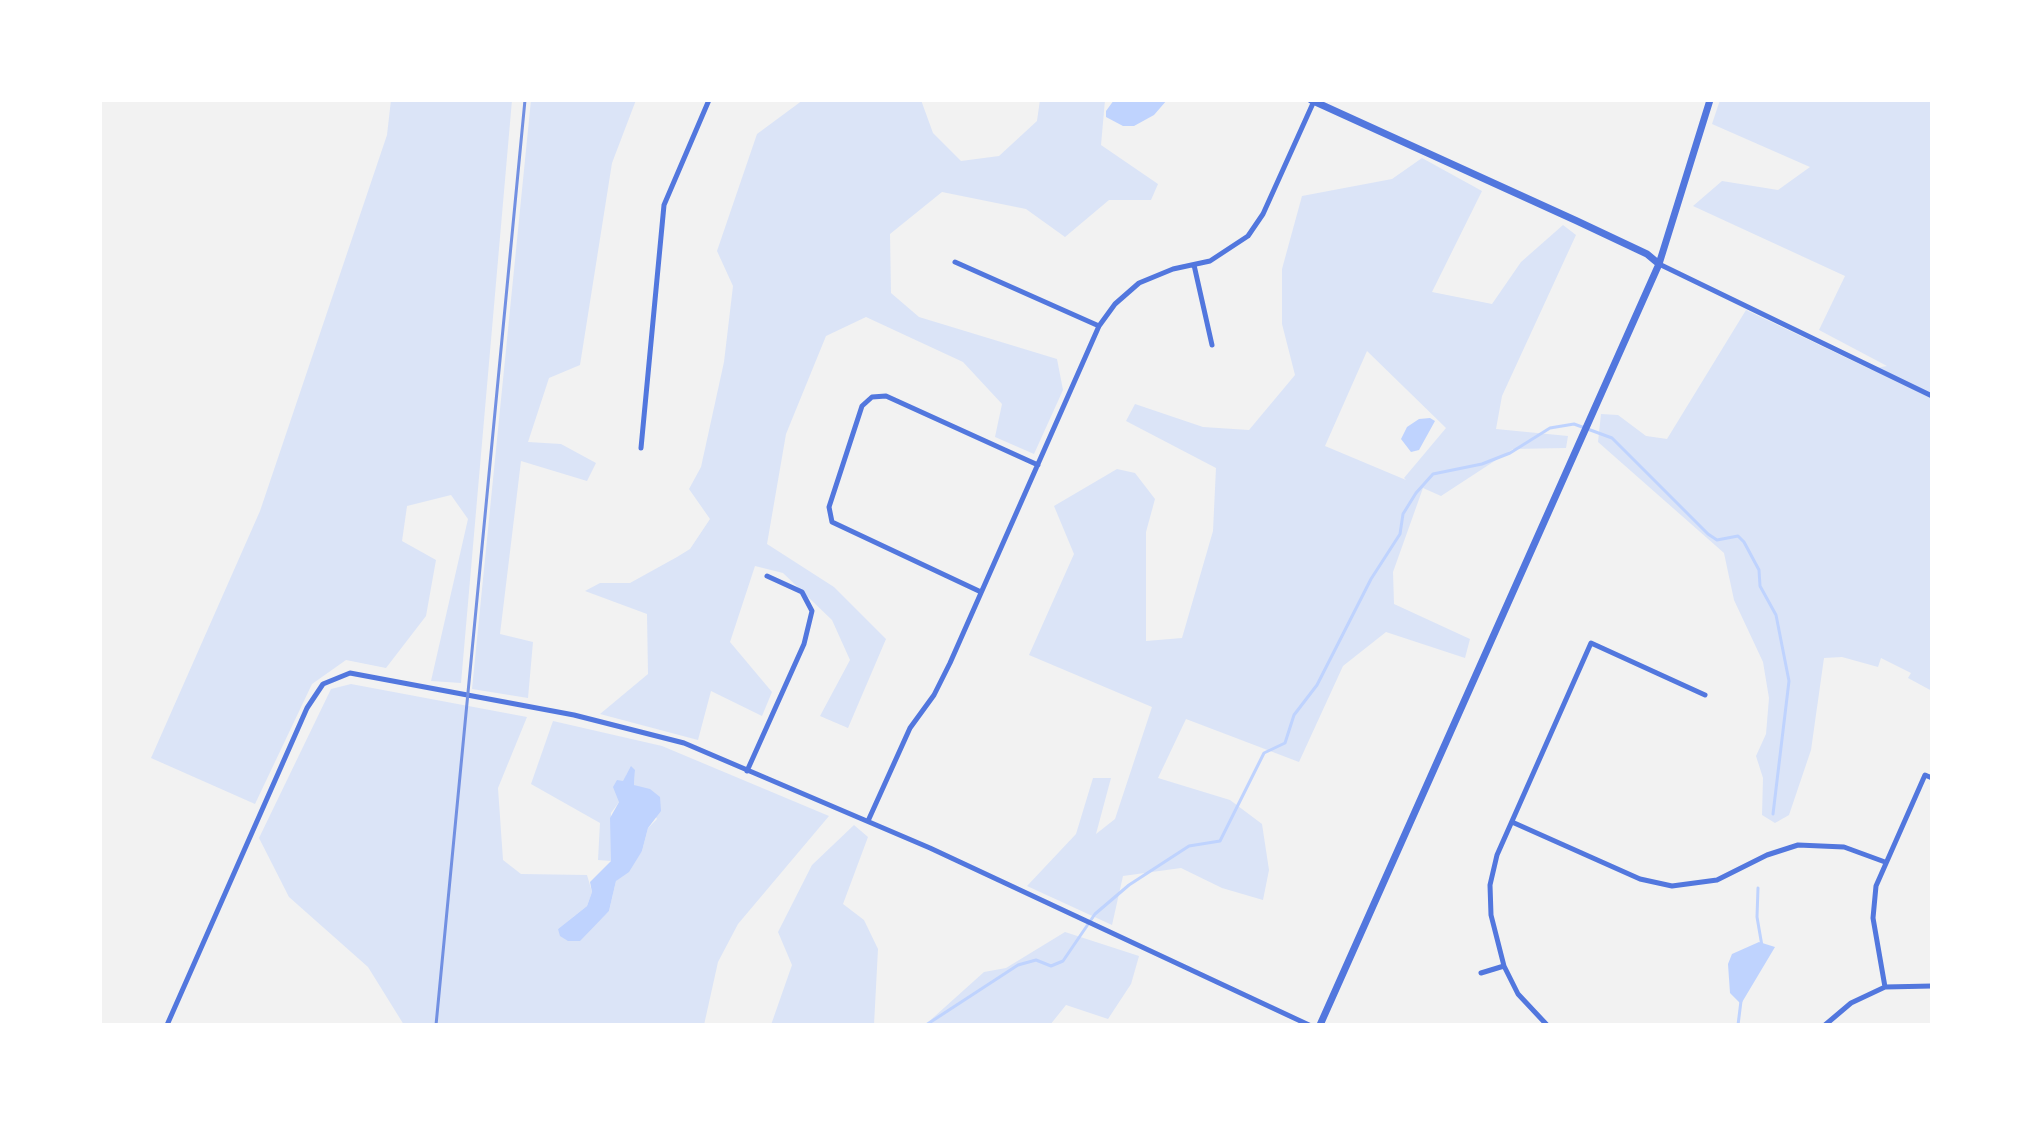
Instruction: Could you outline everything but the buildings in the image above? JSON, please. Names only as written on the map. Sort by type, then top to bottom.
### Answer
[{"type":"street","points":[[641,448],[664,205],[709,100]]},
{"type":"street","points":[[1320,1025],[1659,264],[1710,100]]},
{"type":"street","points":[[868,821],[910,728],[934,695],[1099,326],[1115,304],[1139,283],[1224,255],[1257,225],[1312,101],[1605,234],[1647,254],[1659,264],[1932,396]]},
{"type":"street","points":[[955,262],[1099,326]]},
{"type":"street","points":[[1194,265],[1212,345]]},
{"type":"street","points":[[981,592],[843,530],[832,522],[828,511],[857,421],[866,401],[878,395],[886,396],[1038,465]]},
{"type":"street","points":[[747,771],[804,644],[812,611],[802,592],[767,576]]},
{"type":"street","points":[[1547,1025],[1518,994],[1504,966],[1491,915],[1490,885],[1497,855],[1591,643],[1705,695]]},
{"type":"street","points":[[167,1025],[307,708],[317,692],[332,678],[350,673],[574,715],[684,743],[868,821],[1309,1025]]},
{"type":"street","points":[[1885,987],[1873,918],[1876,886],[1925,775],[1932,778]]},
{"type":"street","points":[[1512,822],[1640,879],[1672,886],[1717,880],[1767,855],[1807,844],[1844,847],[1885,862]]},
{"type":"street","points":[[1481,973],[1504,966]]},
{"type":"street","points":[[1825,1025],[1851,1003],[1885,987],[1932,986]]},
{"type":"shaded area","points":[[391,100],[512,100],[461,683],[431,681],[468,519],[451,495],[407,506],[402,541],[436,560],[426,616],[386,668],[346,660],[312,684],[255,804],[151,758],[260,511],[387,135]]},
{"type":"shaded area","points":[[531,100],[636,100],[612,163],[580,365],[549,378],[528,442],[561,444],[596,463],[587,481],[521,461],[500,634],[533,642],[528,698],[472,689]]},
{"type":"shaded area","points":[[803,100],[921,100],[933,133],[961,161],[999,156],[1037,121],[1040,100],[1105,100],[1101,145],[1158,184],[1151,200],[1109,200],[1065,237],[1026,209],[942,192],[890,234],[891,293],[919,317],[1057,359],[1063,390],[1034,454],[995,437],[1002,404],[963,362],[866,317],[826,336],[786,434],[767,544],[834,587],[886,639],[848,728],[820,716],[850,660],[832,620],[783,573],[755,566],[730,642],[772,692],[762,716],[711,691],[698,740],[600,714],[648,674],[647,614],[585,591],[600,583],[630,583],[677,557],[690,549],[710,519],[689,489],[701,467],[724,362],[733,286],[717,251],[757,134]]},
{"type":"shaded area","points":[[1720,100],[1932,100],[1932,691],[1908,678],[1911,673],[1881,658],[1878,667],[1842,657],[1824,658],[1811,750],[1789,815],[1775,823],[1762,815],[1763,778],[1756,756],[1766,734],[1769,698],[1763,662],[1734,600],[1724,553],[1598,442],[1601,414],[1618,415],[1646,436],[1667,439],[1746,310],[1870,369],[1887,366],[1819,330],[1845,276],[1693,206],[1722,181],[1778,190],[1810,167],[1712,124]]},
{"type":"shaded area","points":[[1422,158],[1482,191],[1432,292],[1492,304],[1521,262],[1563,225],[1576,235],[1502,396],[1496,429],[1568,436],[1566,448],[1513,449],[1441,496],[1423,488],[1393,572],[1394,604],[1470,639],[1465,658],[1386,632],[1343,666],[1299,762],[1186,719],[1158,778],[1230,800],[1262,824],[1269,870],[1263,900],[1222,888],[1181,868],[1123,876],[1112,925],[1027,886],[1076,834],[1093,778],[1111,778],[1096,834],[1115,819],[1152,707],[1029,655],[1074,554],[1054,506],[1117,469],[1135,473],[1155,499],[1146,532],[1146,641],[1182,638],[1213,531],[1216,468],[1126,421],[1135,404],[1203,427],[1249,430],[1295,375],[1282,324],[1282,269],[1302,196],[1392,179]],"holes":[[[1367,351],[1446,428],[1404,478],[1406,480],[1325,446]]]},
{"type":"shaded area","points":[[351,684],[527,717],[498,788],[503,860],[521,874],[587,875],[592,892],[587,906],[558,929],[581,937],[609,911],[616,881],[642,851],[648,828],[657,819],[640,788],[634,785],[635,770],[627,774],[619,802],[611,813],[611,861],[598,860],[600,823],[531,784],[553,721],[662,746],[829,816],[738,924],[718,962],[704,1025],[404,1025],[368,967],[289,897],[259,838],[331,689]]},
{"type":"shaded area","points":[[854,825],[868,837],[843,904],[864,920],[878,949],[874,1025],[771,1025],[792,965],[778,932],[812,865]]},
{"type":"shaded area","points":[[1065,932],[1139,956],[1131,984],[1108,1019],[1066,1005],[1050,1025],[925,1025],[984,972],[1006,968]]},
{"type":"water","points":[[1114,100],[1167,100],[1154,115],[1134,126],[1123,126],[1106,117],[1106,111]]},
{"type":"water","points":[[1419,419],[1435,421],[1419,450],[1411,452],[1401,439],[1407,427]]},
{"type":"water","points":[[631,766],[635,770],[634,785],[650,789],[660,797],[661,811],[648,828],[642,851],[629,872],[616,881],[609,911],[580,941],[568,941],[560,936],[558,929],[587,906],[592,892],[590,882],[611,861],[610,818],[619,802],[613,787],[617,780],[623,781]]},
{"type":"water","points":[[1759,942],[1775,947],[1741,1004],[1730,993],[1728,964],[1732,954]]},
{"type":"waterway","points":[[926,1025],[1018,965],[1036,960],[1051,966],[1063,961],[1095,914],[1129,885],[1189,846],[1220,841],[1264,753],[1285,743],[1294,715],[1317,685],[1371,579],[1400,534],[1403,514],[1416,493],[1433,474],[1482,464],[1510,453],[1550,428],[1574,424],[1612,438],[1708,534],[1717,540],[1738,536],[1744,542],[1759,570],[1760,586],[1776,615],[1789,681],[1773,814]]},
{"type":"waterway","points":[[1758,888],[1757,917],[1762,946]]},
{"type":"waterway","points":[[1738,1025],[1741,1001]]},
{"type":"railway","points":[[436,1025],[525,100]]}]
